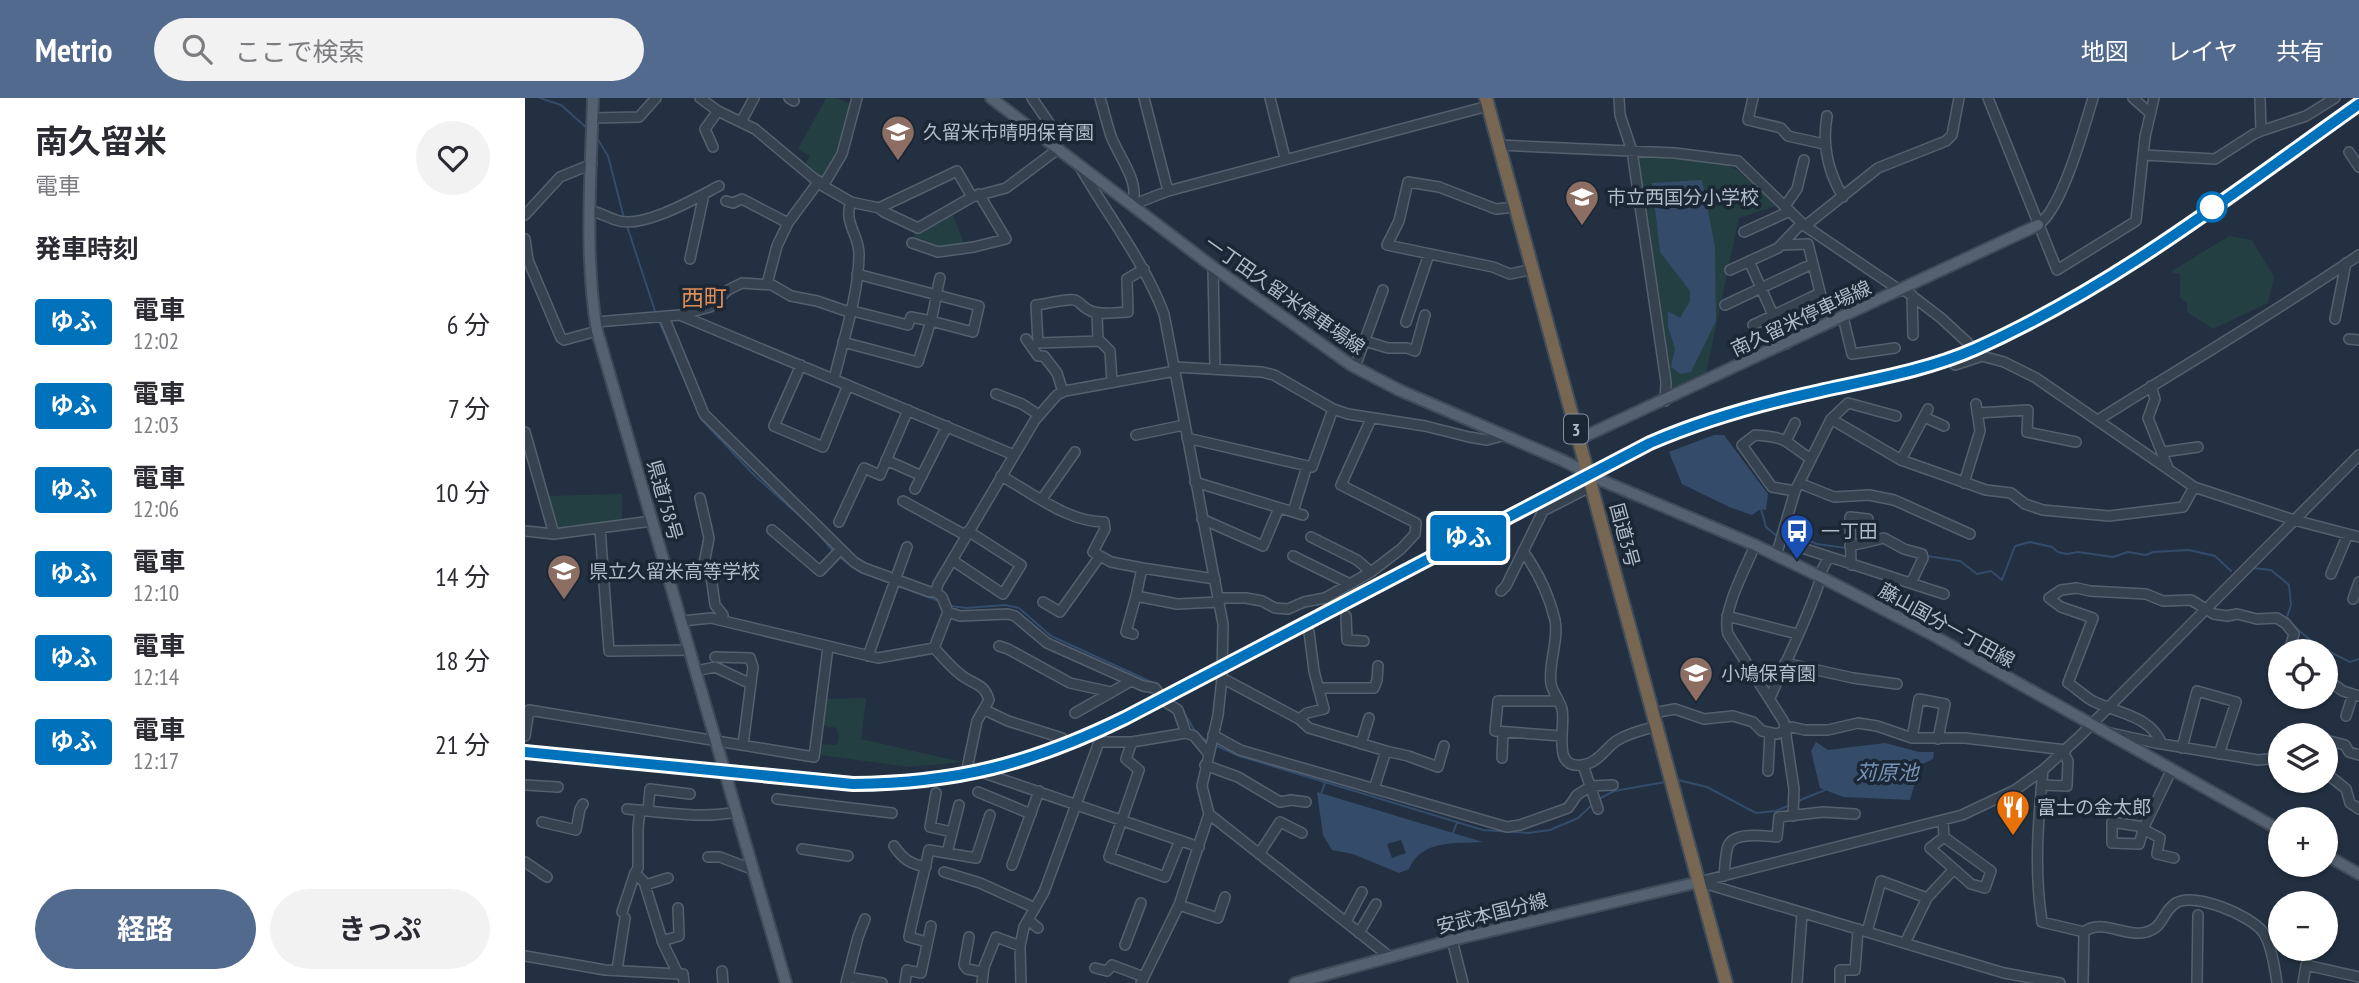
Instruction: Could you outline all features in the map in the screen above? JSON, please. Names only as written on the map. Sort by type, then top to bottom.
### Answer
[{"type":"highway","name":"国道3号","points":[[1487,102],[1726,983]]},
{"type":"main road","name":"県道758号","points":[[593,98],[591,291],[596,326],[786,983]]},
{"type":"main road","name":"一丁田久留米停車場線","points":[[991,98],[1213,267],[1355,367],[1399,390],[1588,472]]},
{"type":"main road","name":"南久留米停車場線","points":[[1579,439],[1840,319],[1905,292],[2038,225]]},
{"type":"main road","name":"藤山国分一丁田線","points":[[1588,472],[1603,481],[1755,545],[1929,633],[2268,823]]},
{"type":"main road","points":[[2338,862],[2359,874]]},
{"type":"main road","name":"安武本国分線","points":[[1295,983],[1452,940],[1699,882]]},
{"type":"street","points":[[593,117],[639,117],[656,98]]},
{"type":"street","points":[[700,98],[718,111],[755,129],[821,183],[851,202],[879,208],[918,228],[976,195],[1006,188],[1058,149],[1053,130],[1032,98]]},
{"type":"street","points":[[741,122],[754,98]]},
{"type":"street","points":[[767,284],[777,246],[788,223],[842,154],[857,98]]},
{"type":"street","points":[[1100,98],[1112,140],[1123,159],[1133,187],[1135,197],[1132,205]]},
{"type":"street","points":[[1144,98],[1168,191]]},
{"type":"street","points":[[1270,98],[1285,158]]},
{"type":"street","points":[[1619,98],[1620,116],[1632,152],[1666,382],[1665,401]]},
{"type":"street","points":[[1753,98],[1748,120],[1781,128],[1788,136],[1824,144]]},
{"type":"street","points":[[1730,270],[1783,245],[1804,225],[1878,168],[1946,141],[1952,135],[1959,98]]},
{"type":"street","points":[[1988,98],[2057,270],[2136,221],[2154,98]]},
{"type":"street","points":[[2038,225],[2046,219],[2068,173],[2093,98]]},
{"type":"street","points":[[2133,98],[2150,113]]},
{"type":"street","points":[[2260,98],[2262,131]]},
{"type":"street","points":[[2144,155],[2215,159],[2262,131],[2306,116],[2335,98]]},
{"type":"street","points":[[1132,205],[1168,191],[1487,102]]},
{"type":"street","points":[[713,147],[705,129],[718,111]]},
{"type":"street","points":[[1827,116],[1824,144],[1833,182],[1843,197]]},
{"type":"street","points":[[1499,145],[1701,155],[1738,161],[1804,225],[1905,292],[1982,356],[2004,362],[2036,377],[2194,487],[2294,520],[2359,537]]},
{"type":"street","points":[[2349,152],[2359,167]]},
{"type":"street","points":[[1744,232],[1787,209],[1797,189],[1804,160]]},
{"type":"street","points":[[525,215],[560,177],[592,164]]},
{"type":"street","points":[[1079,165],[1102,206],[1144,269],[1164,314],[1223,624],[1218,715],[1205,765],[1203,794],[1209,814],[1179,905],[1142,980],[1112,965],[1107,971],[1095,968]]},
{"type":"street","points":[[879,208],[957,171],[1006,239],[938,252],[912,243]]},
{"type":"street","points":[[1516,207],[1496,209],[1439,187],[1408,182],[1399,220],[1387,245],[1493,267],[1510,274],[1533,269]]},
{"type":"street","points":[[591,211],[625,221],[672,211],[719,186]]},
{"type":"street","points":[[690,259],[704,194]]},
{"type":"street","points":[[726,201],[733,203],[742,200],[788,223]]},
{"type":"street","points":[[834,379],[857,274],[858,244],[847,213],[851,202]]},
{"type":"street","points":[[525,239],[528,260],[563,340],[596,326],[680,315],[710,307],[728,290],[742,283],[767,284],[791,296],[908,325],[911,317],[973,332],[979,306],[857,274]]},
{"type":"street","points":[[1783,245],[1808,244],[1823,304],[1840,319],[1852,354],[1895,348]]},
{"type":"street","points":[[1406,322],[1429,254]]},
{"type":"street","points":[[2098,420],[2294,299],[2359,255]]},
{"type":"street","points":[[1749,261],[1786,344]]},
{"type":"street","points":[[2335,319],[2346,263]]},
{"type":"street","points":[[1725,305],[1812,264]]},
{"type":"street","points":[[1213,267],[1215,368]]},
{"type":"street","points":[[1112,382],[1110,351],[1098,341],[1038,343],[1036,305],[1076,300],[1088,310],[1097,313],[1128,312],[1127,279],[1144,269]]},
{"type":"street","points":[[843,342],[918,362],[937,299],[940,278]]},
{"type":"street","points":[[1355,367],[1383,290]]},
{"type":"street","points":[[1905,292],[1913,335]]},
{"type":"street","points":[[1753,325],[1820,293]]},
{"type":"street","points":[[1097,313],[1098,341]]},
{"type":"street","points":[[680,315],[1014,454]]},
{"type":"street","points":[[1365,341],[1388,348],[1415,351],[1425,315]]},
{"type":"street","points":[[660,317],[704,414],[853,562],[936,592],[942,597],[948,612],[934,648]]},
{"type":"street","points":[[1026,339],[1038,356],[1044,356],[1048,360],[1057,373],[1063,392]]},
{"type":"street","points":[[1955,365],[1982,356]]},
{"type":"street","points":[[801,365],[774,426],[823,446],[848,385]]},
{"type":"street","points":[[936,592],[966,533],[1014,454],[1039,415],[1063,392],[1175,369],[1215,368],[1274,374],[1333,409],[1371,419],[1425,426],[1469,438],[1487,440],[1506,436]]},
{"type":"street","points":[[2151,386],[2155,399],[2148,418],[2169,470]]},
{"type":"street","points":[[996,394],[1022,404],[1039,415]]},
{"type":"street","points":[[1776,556],[1797,487],[1831,419],[1848,403],[1896,416]]},
{"type":"street","points":[[1964,483],[1980,431],[1977,408],[2028,410],[2027,432],[2076,442]]},
{"type":"street","points":[[1187,438],[1313,467],[1333,409]]},
{"type":"street","points":[[839,522],[864,468],[880,475],[908,410]]},
{"type":"street","points":[[1901,460],[1926,413],[1944,426]]},
{"type":"street","points":[[1136,596],[1177,604],[1245,598],[1262,601],[1275,608],[1288,609],[1304,602],[1325,598],[1371,572],[1401,549],[1415,534],[1416,523],[1341,485],[1371,419]]},
{"type":"street","points":[[1831,419],[1901,460],[1986,490],[2011,493],[2025,504],[2043,510],[2109,516],[2183,507],[2194,487]]},
{"type":"street","points":[[1786,441],[1795,423]]},
{"type":"street","points":[[1136,435],[1184,425]]},
{"type":"street","points":[[915,489],[947,426]]},
{"type":"street","points":[[525,432],[554,534]]},
{"type":"street","points":[[1810,458],[1792,448],[1786,441],[1755,435],[1742,445],[1772,487],[1797,487],[1834,497],[1869,495],[1894,500],[1970,534]]},
{"type":"street","points":[[2163,452],[2198,447]]},
{"type":"street","points":[[1041,499],[1075,452]]},
{"type":"street","points":[[1699,882],[1943,821],[2015,790],[2043,770],[2092,724],[2359,455]]},
{"type":"street","points":[[886,460],[922,476]]},
{"type":"street","points":[[1195,482],[1298,514],[1307,466]]},
{"type":"street","points":[[1001,476],[1089,522],[1104,522],[1105,529],[1093,552],[1111,562],[1215,579]]},
{"type":"street","points":[[1501,591],[1506,586],[1543,511],[1592,486]]},
{"type":"street","points":[[699,498],[709,538],[704,564],[711,576],[715,604],[723,615],[722,620]]},
{"type":"street","points":[[903,501],[1021,565],[1003,594],[952,560]]},
{"type":"street","points":[[1202,519],[1263,546],[1279,508]]},
{"type":"street","points":[[1851,565],[1850,517],[1868,519]]},
{"type":"street","points":[[525,531],[554,534],[652,521]]},
{"type":"street","points":[[600,528],[610,651],[690,650]]},
{"type":"street","points":[[772,530],[820,571],[841,549]]},
{"type":"street","points":[[2331,574],[2348,534]]},
{"type":"street","points":[[1311,537],[1357,560],[1371,572]]},
{"type":"street","points":[[1850,546],[1884,538],[1903,549],[1921,554],[1923,558],[1911,583]]},
{"type":"street","points":[[1755,545],[1725,625],[1787,729],[1794,789],[1793,816]]},
{"type":"street","points":[[1793,545],[1944,593]]},
{"type":"street","points":[[868,656],[907,547]]},
{"type":"street","points":[[1523,551],[1537,572],[1555,622],[1551,685],[1562,710],[1564,760],[1569,765],[1583,765],[1595,761],[1614,742],[1675,709],[1704,719],[1733,716],[1753,722],[1762,731],[1777,734],[1792,727],[1828,730],[1858,723],[1877,726],[1912,738],[1965,738],[2064,751]]},
{"type":"street","points":[[1043,601],[1060,612],[1100,556]]},
{"type":"street","points":[[1293,556],[1350,584]]},
{"type":"street","points":[[1770,698],[1797,634],[1811,610],[1828,558]]},
{"type":"street","points":[[1133,634],[1126,632],[1142,568]]},
{"type":"street","points":[[2353,599],[2359,582]]},
{"type":"street","points":[[2162,744],[2157,733],[2138,718],[2090,699],[2068,683],[2093,618],[2061,607],[2049,598],[2061,590],[2077,588],[2146,593],[2164,601],[2191,600],[2214,614],[2237,614],[2257,619],[2277,618],[2294,634],[2293,639]]},
{"type":"street","points":[[948,612],[960,616],[1015,615],[1047,643],[1159,691],[1164,701],[1178,710],[1187,733]]},
{"type":"street","points":[[1727,616],[1797,634]]},
{"type":"street","points":[[1346,617],[1347,640],[1364,641]]},
{"type":"street","points":[[682,621],[711,618],[722,620],[878,658],[934,648]]},
{"type":"street","points":[[1299,719],[1307,713],[1324,709],[1309,632]]},
{"type":"street","points":[[999,646],[1070,682],[1111,692]]},
{"type":"street","points":[[525,736],[527,710],[814,757],[828,647]]},
{"type":"street","points":[[934,648],[964,677],[978,683],[987,691],[989,700],[977,721],[967,769]]},
{"type":"street","points":[[715,657],[750,658],[753,667],[743,745]]},
{"type":"street","points":[[1785,663],[1896,684]]},
{"type":"street","points":[[1318,688],[1374,688],[1378,666]]},
{"type":"street","points":[[696,671],[715,667],[751,684]]},
{"type":"street","points":[[1222,678],[1299,719],[1309,728],[1361,744],[1438,767],[1444,746]]},
{"type":"street","points":[[1076,713],[1131,681]]},
{"type":"street","points":[[2338,687],[2356,695],[2346,716]]},
{"type":"street","points":[[2182,748],[2197,691],[2236,702],[2219,754]]},
{"type":"street","points":[[1912,738],[1919,699],[1945,704],[1938,739]]},
{"type":"street","points":[[1558,701],[1498,701],[1495,732],[1562,736]]},
{"type":"street","points":[[985,710],[1008,721],[1062,738]]},
{"type":"street","points":[[1361,744],[1370,718]]},
{"type":"street","points":[[2105,732],[2182,748],[2258,760],[2268,759]]},
{"type":"street","points":[[1021,983],[1020,946],[1024,927],[1044,892],[1099,742],[1132,742],[1187,733],[1208,753]]},
{"type":"street","points":[[1502,758],[1503,733]]},
{"type":"street","points":[[1768,771],[1770,733]]},
{"type":"street","points":[[1213,735],[1240,750],[1507,827],[1569,808],[1577,795],[1591,786],[1613,785]]},
{"type":"street","points":[[1132,742],[1126,759],[1139,770],[1109,857],[1165,877],[1180,840]]},
{"type":"street","points":[[2338,743],[2345,745],[2349,752],[2359,755]]},
{"type":"street","points":[[1374,789],[1386,751]]},
{"type":"street","points":[[2042,785],[2067,786],[2068,761],[2064,751]]},
{"type":"street","points":[[1205,765],[1238,777],[1280,802],[1306,802]]},
{"type":"street","points":[[1583,765],[1598,809]]},
{"type":"street","points":[[2172,769],[2144,828],[2160,838],[2157,854],[2174,858]]},
{"type":"street","points":[[2043,770],[2036,834],[2036,888],[2042,922],[2084,932],[2095,927],[2126,933],[2149,931],[2163,922],[2170,908],[2177,903],[2195,899],[2243,916],[2262,931],[2270,947],[2277,983]]},
{"type":"street","points":[[981,772],[1199,847]]},
{"type":"street","points":[[2338,783],[2346,789],[2350,803],[2359,809]]},
{"type":"street","points":[[525,785],[558,787]]},
{"type":"street","points":[[617,970],[624,915],[638,868],[638,828],[650,789],[690,794]]},
{"type":"street","points":[[1013,864],[1039,791]]},
{"type":"street","points":[[978,792],[1031,814]]},
{"type":"street","points":[[936,793],[930,827],[952,832]]},
{"type":"street","points":[[777,799],[892,813]]},
{"type":"street","points":[[542,822],[576,830],[583,804]]},
{"type":"street","points":[[947,853],[958,805]]},
{"type":"street","points":[[627,809],[693,816],[737,812]]},
{"type":"street","points":[[1738,894],[1728,875],[1729,844],[1733,840],[1752,835],[1777,837],[1780,817],[1823,812],[1855,814]]},
{"type":"street","points":[[1209,814],[1390,957]]},
{"type":"street","points":[[927,942],[909,937],[929,850],[976,858],[990,815]]},
{"type":"street","points":[[1943,821],[1944,837]]},
{"type":"street","points":[[1259,854],[1280,822],[1302,833]]},
{"type":"street","points":[[1944,837],[1991,871],[1985,888],[1971,884],[1930,848],[1944,837]]},
{"type":"street","points":[[894,846],[902,858],[912,865],[926,867]]},
{"type":"street","points":[[802,849],[848,856]]},
{"type":"street","points":[[708,857],[720,857],[754,870]]},
{"type":"street","points":[[525,862],[547,877]]},
{"type":"street","points":[[1905,943],[1927,898],[1954,869]]},
{"type":"street","points":[[944,872],[980,883],[1035,908]]},
{"type":"street","points":[[635,873],[645,885],[662,941],[678,974]]},
{"type":"street","points":[[645,885],[668,878]]},
{"type":"street","points":[[1840,983],[1840,970],[1855,970],[1862,931],[1881,881],[1927,898]]},
{"type":"street","points":[[1699,882],[1905,943],[2003,978],[2060,983]]},
{"type":"street","points":[[1346,922],[1362,892]]},
{"type":"street","points":[[1179,905],[1218,918],[1225,897]]},
{"type":"street","points":[[1125,944],[1141,903]]},
{"type":"street","points":[[1361,934],[1376,904]]},
{"type":"street","points":[[662,941],[679,936],[678,908]]},
{"type":"street","points":[[1361,934],[1376,914]]},
{"type":"street","points":[[1797,983],[1802,914]]},
{"type":"street","points":[[2197,983],[2198,915]]},
{"type":"street","points":[[865,919],[857,937],[847,980],[882,983]]},
{"type":"street","points":[[1028,920],[1038,928]]},
{"type":"street","points":[[905,983],[907,970],[921,973],[931,926]]},
{"type":"street","points":[[2083,983],[2084,932]]},
{"type":"street","points":[[969,937],[964,965],[967,969],[983,972]]},
{"type":"street","points":[[982,983],[983,972],[996,937],[1020,946]]},
{"type":"street","points":[[1452,940],[1463,983]]},
{"type":"street","points":[[525,956],[617,970],[683,974],[684,983]]},
{"type":"street","points":[[2303,983],[2306,965],[2359,977]]},
{"type":"street","points":[[722,971],[723,983]]},
{"type":"green space","points":[[826,98],[837,98],[854,105],[843,144],[822,180],[804,167],[810,156],[798,149]]},
{"type":"green space","points":[[1636,152],[1713,159],[1737,170],[1778,205],[1739,218],[1705,378],[1668,388]]},
{"type":"green space","points":[[953,215],[965,245],[937,249],[915,241],[914,232]]},
{"type":"green space","points":[[2229,236],[2252,240],[2274,277],[2268,303],[2213,329],[2187,312],[2187,303],[2180,298],[2180,274],[2172,271]]},
{"type":"green space","points":[[622,494],[622,522],[558,530],[547,496]]},
{"type":"green space","points":[[866,698],[861,739],[962,762],[910,767],[812,754],[814,744],[837,745],[839,735],[836,728],[818,724],[822,699]]},
{"type":"water","points":[[1702,180],[1715,247],[1716,321],[1691,372],[1680,374],[1671,367],[1675,349],[1668,327],[1668,311],[1680,318],[1690,301],[1690,291],[1660,252],[1652,183]]},
{"type":"water","points":[[1714,435],[1724,435],[1768,494],[1766,510],[1761,509],[1752,515],[1682,484],[1669,452]]},
{"type":"water","name":"苅原池","points":[[1816,742],[1828,750],[1885,743],[1919,752],[1934,752],[1933,759],[1920,765],[1910,800],[1843,797],[1820,788],[1811,751]]},
{"type":"water","points":[[1317,792],[1483,842],[1431,848],[1422,852],[1409,869],[1399,873],[1353,854],[1332,850],[1323,835]],"holes":[[[1401,840],[1406,853],[1392,858],[1387,844]]]},
{"type":"waterway","points":[[540,98],[561,105],[588,129]]},
{"type":"waterway","points":[[597,138],[608,156],[624,218]]},
{"type":"waterway","points":[[627,226],[656,314]]},
{"type":"waterway","points":[[658,319],[702,420],[754,475],[813,528],[833,551]]},
{"type":"waterway","points":[[1761,509],[1766,527],[1777,536]]},
{"type":"waterway","points":[[1786,540],[1795,535],[1817,544],[1846,548]]},
{"type":"waterway","points":[[1927,556],[1960,561],[1977,574],[1991,571],[2002,580],[2015,546],[2030,542],[2067,554],[2078,552],[2113,557],[2128,552],[2146,555],[2153,552],[2189,550],[2215,556],[2231,571]]},
{"type":"waterway","points":[[839,557],[860,572],[890,583]]},
{"type":"waterway","points":[[2253,568],[2271,570],[2289,585],[2291,605],[2287,617],[2300,632],[2350,662],[2359,659]]},
{"type":"waterway","points":[[898,586],[939,601]]},
{"type":"waterway","points":[[951,606],[966,608],[1005,605],[1019,608],[1051,636],[1160,686],[1167,698]]},
{"type":"waterway","points":[[1181,707],[1196,733],[1207,741]]},
{"type":"waterway","points":[[1215,745],[1239,756],[1483,830],[1528,833],[1550,830],[1578,818],[1593,804]]},
{"type":"waterway","points":[[1678,780],[1707,787],[1756,813],[1776,811],[1790,805]]},
{"type":"waterway","points":[[1597,800],[1614,791],[1665,782]]},
{"type":"waterway","points":[[1321,794],[1325,783]]},
{"type":"waterway","points":[[1798,801],[1825,790]]},
{"type":"waterway","points":[[1453,833],[1457,822]]},
{"type":"railway","points":[[525,752],[853,784],[909,782],[964,775],[1045,754],[1125,718],[1650,443],[1747,409],[1934,364],[1975,349],[2026,324],[2076,297],[2173,236],[2359,104]]},
{"type":"train","name":"ゆふ","points":[[525,752],[811,782],[895,784],[981,772],[1072,744],[1650,443],[1724,415],[1804,394],[1861,383],[1974,349],[2103,281],[2359,104]]},
{"type":"place","name":"久留米市晴明保育園","points":[[898,162]]},
{"type":"place","name":"市立西国分小学校","points":[[1582,227]]},
{"type":"place","name":"一丁田","points":[[1797,561]]},
{"type":"place","name":"県立久留米高等学校","points":[[564,601]]},
{"type":"place","name":"小鳩保育園","points":[[1696,703]]},
{"type":"place","name":"富士の金太郎","points":[[2013,837]]},
{"type":"district","name":"西町","points":[[704,297]]}]
